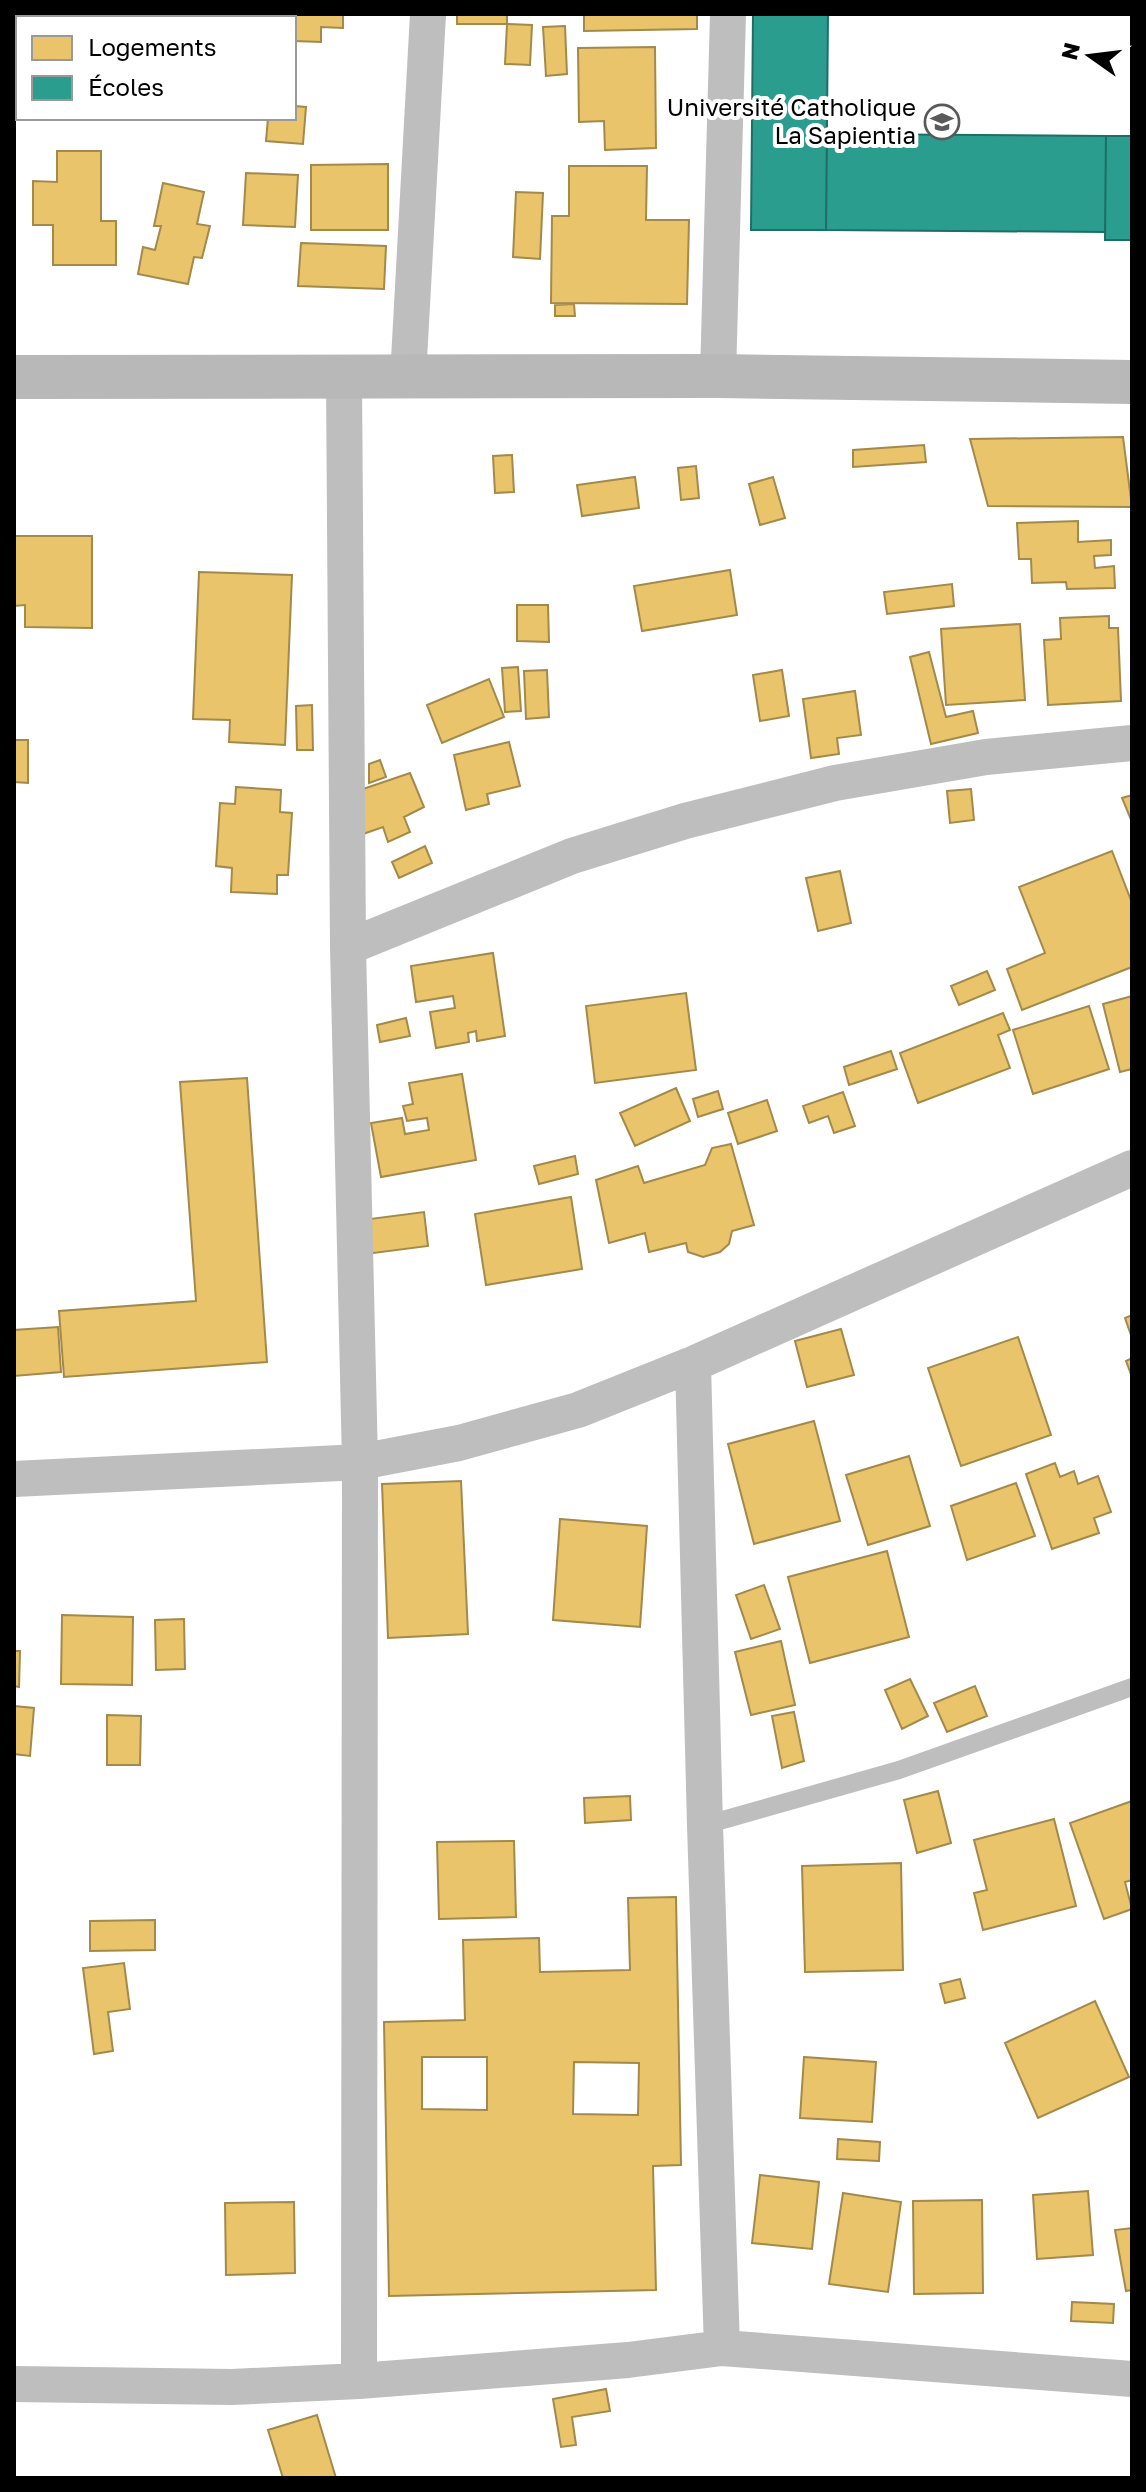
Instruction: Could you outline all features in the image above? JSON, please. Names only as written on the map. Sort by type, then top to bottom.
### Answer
[{"type":"street","points":[[408,378],[428,14]]},
{"type":"street","points":[[718,376],[728,14]]},
{"type":"street","points":[[14,377],[718,376],[1132,382]]},
{"type":"street","points":[[344,378],[348,947],[360,1462],[359,2381]]},
{"type":"street","points":[[348,947],[572,856],[685,821],[835,783],[986,757],[1132,743]]},
{"type":"street","points":[[14,1479],[360,1462],[459,1443],[578,1410],[693,1364],[1132,1168]]},
{"type":"street","points":[[693,1364],[722,2348]]},
{"type":"street","points":[[14,2384],[232,2387],[359,2381],[628,2360],[722,2348],[1132,2379]]},
{"type":"lane","points":[[705,1825],[899,1770],[1132,1687]]},
{"type":"building: Logements","points":[[42,14],[100,14],[100,16]]},
{"type":"building: Logements","points":[[111,14],[147,14],[147,16]]},
{"type":"building: Logements","points":[[155,14],[211,14],[210,16]]},
{"type":"building: Logements","points":[[343,14],[343,28],[321,27],[321,42],[296,41],[296,16],[285,16]]},
{"type":"building: Logements","points":[[457,14],[507,14],[507,24],[457,24]]},
{"type":"building: Logements","points":[[584,14],[697,14],[697,29],[584,31]]},
{"type":"building: Logements","points":[[507,24],[532,25],[530,65],[505,64]]},
{"type":"building: Logements","points":[[565,26],[567,74],[546,76],[543,27]]},
{"type":"building: Logements","points":[[14,43],[16,43],[16,64]]},
{"type":"building: Logements","points":[[655,47],[656,148],[605,150],[604,121],[579,122],[578,48]]},
{"type":"building: Logements","points":[[296,106],[306,107],[303,144],[266,141],[268,120],[296,120]]},
{"type":"building: Logements","points":[[57,151],[101,151],[101,221],[116,221],[116,265],[53,265],[53,225],[33,225],[33,181],[57,182]]},
{"type":"building: Logements","points":[[388,164],[388,230],[311,230],[311,165]]},
{"type":"building: Logements","points":[[569,166],[647,166],[646,220],[689,220],[687,304],[551,303],[552,216],[569,216]]},
{"type":"building: Logements","points":[[246,173],[298,175],[295,227],[243,225]]},
{"type":"building: Logements","points":[[163,183],[204,192],[197,224],[210,226],[202,258],[194,257],[188,284],[138,274],[143,247],[155,250],[161,226],[154,226]]},
{"type":"building: Logements","points":[[516,192],[543,193],[540,259],[513,257]]},
{"type":"building: Logements","points":[[301,243],[386,246],[384,289],[298,286]]},
{"type":"building: Logements","points":[[574,304],[575,316],[555,316],[555,305]]},
{"type":"building: Logements","points":[[1123,437],[1132,507],[988,506],[970,439]]},
{"type":"building: Logements","points":[[924,445],[926,462],[853,467],[853,450]]},
{"type":"building: Logements","points":[[512,455],[514,492],[495,493],[493,456]]},
{"type":"building: Logements","points":[[696,466],[699,498],[681,500],[678,468]]},
{"type":"building: Logements","points":[[635,477],[639,508],[582,516],[577,485]]},
{"type":"building: Logements","points":[[773,477],[785,518],[760,525],[749,484]]},
{"type":"building: Logements","points":[[14,516],[15,536],[92,536],[92,628],[25,627],[25,605],[14,606]]},
{"type":"building: Logements","points":[[1078,521],[1078,542],[1111,540],[1111,555],[1094,556],[1095,568],[1114,566],[1115,588],[1067,589],[1066,582],[1032,583],[1031,559],[1019,559],[1017,523]]},
{"type":"building: Logements","points":[[730,570],[737,615],[642,631],[634,586]]},
{"type":"building: Logements","points":[[199,572],[292,575],[285,745],[229,742],[230,720],[193,719]]},
{"type":"building: Logements","points":[[952,584],[954,606],[887,614],[884,592]]},
{"type":"building: Logements","points":[[517,605],[548,605],[549,642],[517,641]]},
{"type":"building: Logements","points":[[1109,616],[1109,628],[1118,628],[1121,701],[1048,705],[1044,640],[1061,639],[1060,618]]},
{"type":"building: Logements","points":[[1020,624],[1025,700],[946,705],[941,629]]},
{"type":"building: Logements","points":[[929,652],[946,717],[973,711],[978,733],[931,744],[910,657]]},
{"type":"building: Logements","points":[[518,667],[521,711],[505,712],[502,668]]},
{"type":"building: Logements","points":[[547,670],[549,717],[526,719],[524,671]]},
{"type":"building: Logements","points":[[782,670],[789,716],[760,721],[753,675]]},
{"type":"building: Logements","points":[[489,679],[504,717],[442,743],[427,705]]},
{"type":"building: Logements","points":[[855,691],[861,735],[837,738],[839,754],[811,758],[803,699]]},
{"type":"building: Logements","points":[[312,705],[313,750],[297,750],[296,706]]},
{"type":"building: Logements","points":[[14,740],[28,740],[28,783],[14,782]]},
{"type":"building: Logements","points":[[509,742],[520,786],[487,794],[489,804],[466,810],[454,755]]},
{"type":"building: Logements","points":[[380,760],[386,777],[369,783],[369,764]]},
{"type":"building: Logements","points":[[410,773],[424,807],[404,817],[410,832],[388,842],[383,827],[363,834],[363,789]]},
{"type":"building: Logements","points":[[236,787],[281,790],[280,812],[292,813],[288,875],[277,875],[277,894],[231,892],[232,868],[216,866],[220,803],[235,804]]},
{"type":"building: Logements","points":[[971,789],[974,820],[950,823],[947,791]]},
{"type":"building: Logements","points":[[1132,795],[1132,822],[1122,798]]},
{"type":"building: Logements","points":[[425,846],[432,863],[399,878],[392,862]]},
{"type":"building: Logements","points":[[1112,851],[1132,903],[1132,967],[1022,1010],[1007,969],[1045,953],[1019,887]]},
{"type":"building: Logements","points":[[840,871],[851,923],[818,931],[806,878]]},
{"type":"building: Logements","points":[[493,953],[505,1036],[477,1041],[476,1031],[468,1033],[469,1042],[436,1048],[430,1012],[455,1008],[453,996],[416,1002],[411,966]]},
{"type":"building: Logements","points":[[987,971],[995,990],[959,1005],[951,986]]},
{"type":"building: Logements","points":[[686,993],[696,1070],[595,1083],[586,1006]]},
{"type":"building: Logements","points":[[1132,996],[1132,1069],[1120,1072],[1103,1004]]},
{"type":"building: Logements","points":[[1089,1006],[1109,1069],[1033,1094],[1013,1030]]},
{"type":"building: Logements","points":[[1003,1013],[1010,1030],[998,1035],[1010,1068],[918,1103],[900,1053]]},
{"type":"building: Logements","points":[[406,1018],[410,1036],[380,1042],[377,1025]]},
{"type":"building: Logements","points":[[891,1051],[897,1069],[849,1085],[844,1067]]},
{"type":"building: Logements","points":[[462,1074],[476,1160],[381,1177],[371,1123],[402,1118],[405,1134],[429,1130],[427,1118],[407,1121],[403,1106],[413,1104],[409,1083]]},
{"type":"building: Logements","points":[[247,1078],[267,1362],[64,1377],[59,1311],[196,1301],[180,1082]]},
{"type":"building: Logements","points":[[676,1088],[690,1121],[635,1146],[620,1113]]},
{"type":"building: Logements","points":[[718,1091],[723,1109],[698,1117],[693,1099]]},
{"type":"building: Logements","points":[[843,1092],[855,1126],[834,1133],[828,1116],[809,1123],[803,1106]]},
{"type":"building: Logements","points":[[767,1100],[777,1131],[738,1144],[728,1113]]},
{"type":"building: Logements","points":[[731,1144],[754,1225],[732,1231],[729,1244],[720,1252],[703,1257],[688,1252],[686,1243],[649,1252],[645,1233],[609,1243],[596,1180],[638,1166],[644,1183],[705,1165],[712,1148]]},
{"type":"building: Logements","points":[[575,1156],[578,1174],[539,1184],[534,1166]]},
{"type":"building: Logements","points":[[571,1197],[582,1269],[486,1285],[475,1214]]},
{"type":"building: Logements","points":[[424,1212],[428,1246],[366,1254],[362,1220]]},
{"type":"building: Logements","points":[[1132,1315],[1132,1338],[1125,1318]]},
{"type":"building: Logements","points":[[58,1327],[61,1372],[14,1376],[14,1330]]},
{"type":"building: Logements","points":[[841,1329],[854,1375],[807,1387],[795,1341]]},
{"type":"building: Logements","points":[[1018,1337],[1051,1435],[961,1466],[928,1368]]},
{"type":"building: Logements","points":[[1132,1358],[1132,1377],[1126,1361]]},
{"type":"building: Logements","points":[[814,1421],[840,1521],[754,1544],[728,1444]]},
{"type":"building: Logements","points":[[909,1456],[930,1526],[868,1545],[846,1475]]},
{"type":"building: Logements","points":[[1055,1463],[1060,1477],[1074,1471],[1078,1484],[1098,1476],[1111,1512],[1094,1518],[1099,1533],[1052,1549],[1026,1474]]},
{"type":"building: Logements","points":[[461,1481],[468,1634],[388,1638],[382,1484]]},
{"type":"building: Logements","points":[[1016,1483],[1035,1536],[967,1560],[951,1506]]},
{"type":"building: Logements","points":[[560,1519],[647,1526],[640,1627],[553,1620]]},
{"type":"building: Logements","points":[[887,1551],[909,1637],[810,1663],[788,1577]]},
{"type":"building: Logements","points":[[764,1585],[780,1629],[751,1639],[736,1595]]},
{"type":"building: Logements","points":[[62,1615],[133,1617],[132,1685],[61,1684]]},
{"type":"building: Logements","points":[[184,1619],[185,1669],[156,1670],[155,1620]]},
{"type":"building: Logements","points":[[781,1641],[795,1705],[751,1715],[735,1652]]},
{"type":"building: Logements","points":[[14,1651],[20,1651],[19,1687],[14,1686]]},
{"type":"building: Logements","points":[[910,1679],[928,1716],[902,1729],[885,1690]]},
{"type":"building: Logements","points":[[975,1686],[987,1716],[947,1732],[934,1703]]},
{"type":"building: Logements","points":[[14,1706],[34,1708],[30,1756],[14,1754]]},
{"type":"building: Logements","points":[[794,1712],[804,1761],[782,1768],[772,1716]]},
{"type":"building: Logements","points":[[107,1715],[141,1716],[140,1765],[107,1765]]},
{"type":"building: Logements","points":[[938,1791],[951,1843],[917,1853],[904,1800]]},
{"type":"building: Logements","points":[[630,1796],[631,1820],[585,1823],[584,1798]]},
{"type":"building: Logements","points":[[1132,1801],[1132,1880],[1125,1882],[1132,1909],[1104,1919],[1070,1823]]},
{"type":"building: Logements","points":[[1054,1819],[1076,1906],[983,1930],[974,1893],[987,1890],[974,1840]]},
{"type":"building: Logements","points":[[514,1841],[516,1917],[439,1919],[437,1842]]},
{"type":"building: Logements","points":[[901,1863],[903,1970],[805,1972],[802,1866]]},
{"type":"building: Logements","points":[[676,1897],[681,2165],[653,2166],[656,2290],[389,2296],[384,2022],[465,2020],[463,1940],[539,1938],[540,1972],[630,1970],[628,1898]],"holes":[[[422,2057],[487,2057],[487,2110],[422,2109]],[[574,2062],[639,2063],[638,2115],[573,2114]]]},
{"type":"building: Logements","points":[[155,1920],[155,1950],[90,1951],[90,1921]]},
{"type":"building: Logements","points":[[124,1963],[130,2009],[108,2012],[113,2051],[94,2054],[83,1968]]},
{"type":"building: Logements","points":[[960,1979],[965,1998],[945,2003],[940,1984]]},
{"type":"building: Logements","points":[[1095,2001],[1129,2077],[1038,2118],[1005,2043]]},
{"type":"building: Logements","points":[[804,2057],[876,2062],[872,2122],[800,2118]]},
{"type":"building: Logements","points":[[838,2139],[880,2142],[879,2161],[837,2159]]},
{"type":"building: Logements","points":[[760,2175],[819,2182],[812,2249],[752,2243]]},
{"type":"building: Logements","points":[[1088,2191],[1093,2255],[1037,2259],[1033,2195]]},
{"type":"building: Logements","points":[[843,2193],[901,2202],[888,2292],[829,2284]]},
{"type":"building: Logements","points":[[982,2200],[983,2293],[914,2294],[913,2201]]},
{"type":"building: Logements","points":[[294,2202],[295,2273],[226,2275],[225,2203]]},
{"type":"building: Logements","points":[[1132,2228],[1132,2290],[1126,2291],[1115,2230]]},
{"type":"building: Logements","points":[[1072,2302],[1114,2304],[1113,2323],[1071,2321]]},
{"type":"building: Logements","points":[[606,2389],[610,2411],[572,2417],[576,2445],[561,2447],[553,2399]]},
{"type":"building: Logements","points":[[317,2415],[336,2478],[283,2478],[268,2430]]},
{"type":"building: Écoles","points":[[753,14],[828,14],[826,230],[751,230]]},
{"type":"building: Écoles","points":[[827,134],[1106,136],[1105,232],[826,230]]},
{"type":"building: Écoles","points":[[1106,136],[1132,136],[1132,240],[1105,240]]},
{"type":"place","name":"Université Catholique La Sapientia","points":[[942,122]]}]
